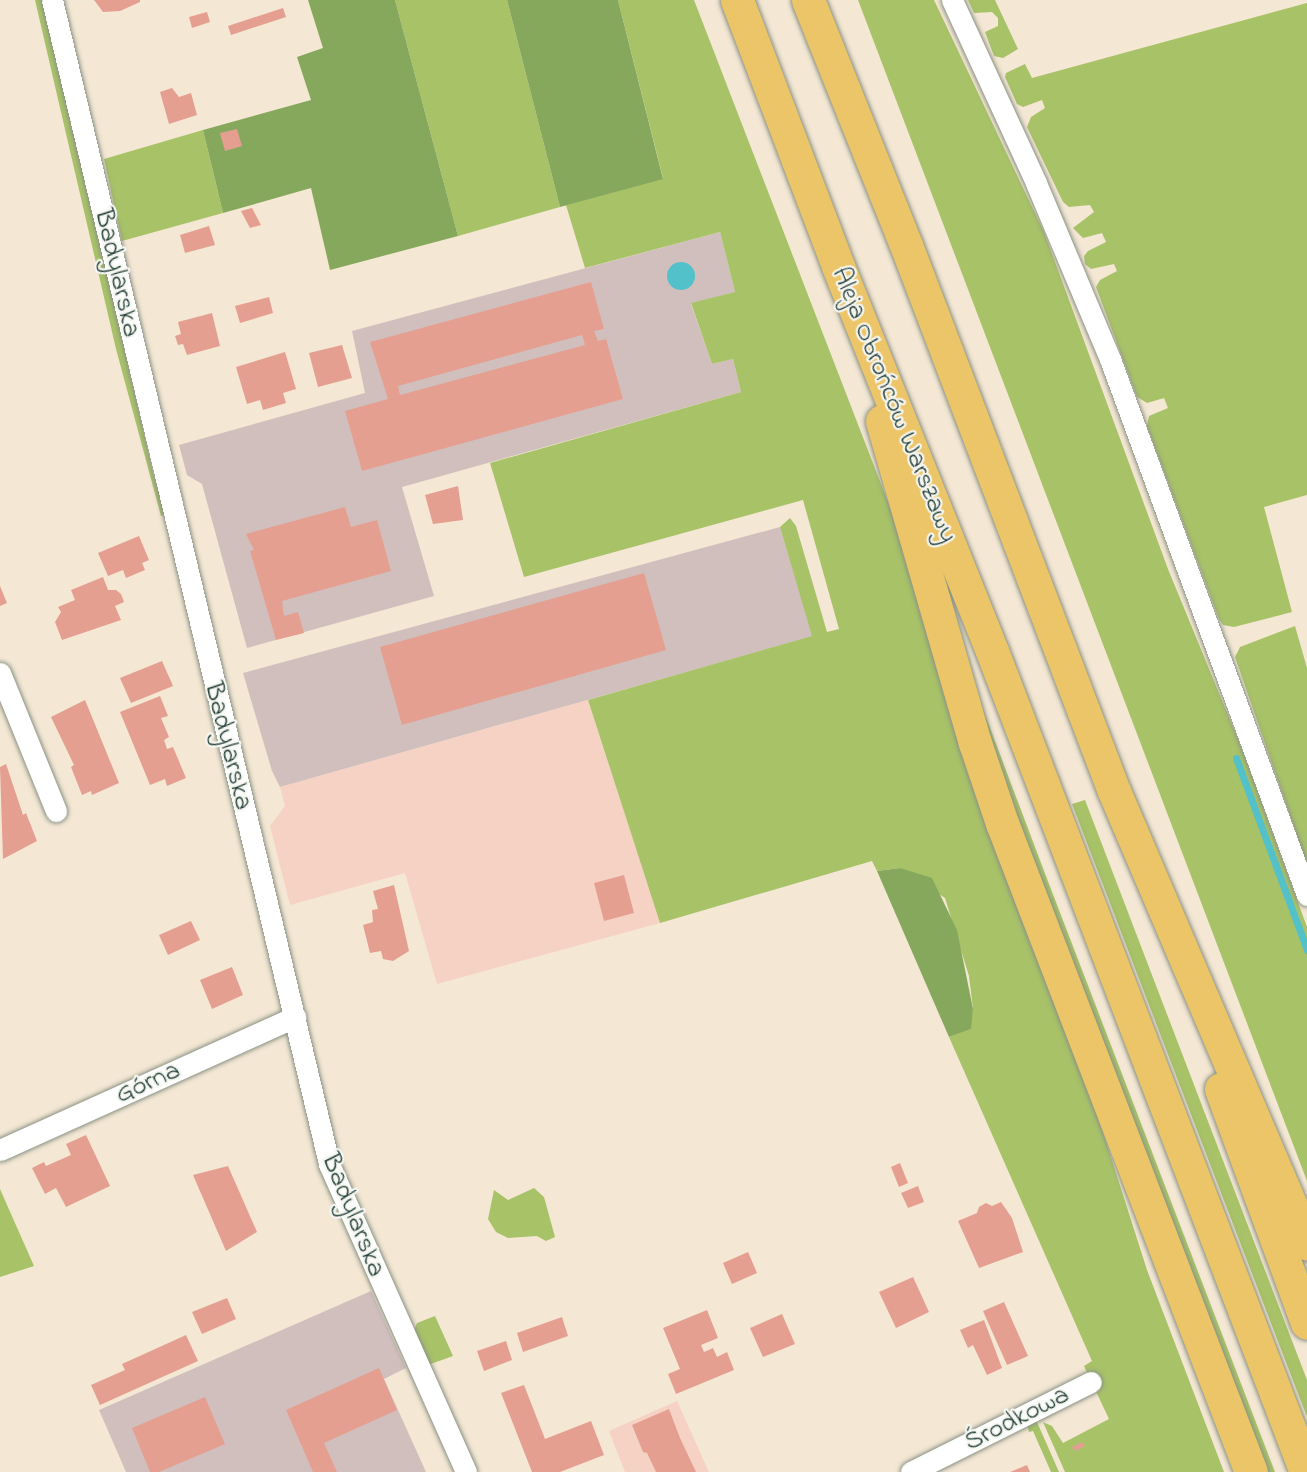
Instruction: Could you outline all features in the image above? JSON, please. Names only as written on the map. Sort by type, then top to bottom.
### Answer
[{"type":"main road","name":"Aleja Obrońców Warszawy","points":[[737,0],[838,266],[1053,810],[1306,1472]]},
{"type":"main road","points":[[808,0],[906,245],[1118,800],[1307,1323]]},
{"type":"main road","points":[[838,266],[975,743],[1160,1241],[1251,1472]]},
{"type":"main road","points":[[1118,800],[1307,1244]]},
{"type":"street","name":"Badylarska","points":[[52,0],[333,1178],[466,1472]]},
{"type":"street","points":[[952,0],[1036,183],[1110,359],[1307,895]]},
{"type":"street","points":[[0,673],[56,811]]},
{"type":"street","name":"Górna","points":[[0,1150],[296,1017]]},
{"type":"street","name":"Środkowa","points":[[911,1472],[1091,1382]]},
{"type":"shaded area","points":[[720,232],[735,292],[691,304],[712,364],[733,359],[741,392],[402,487],[434,596],[247,648],[202,484],[187,475],[179,445],[365,393],[352,331]]},
{"type":"shaded area","points":[[780,527],[813,636],[280,787],[272,771],[243,673]]},
{"type":"shaded area","points":[[588,700],[660,923],[437,984],[405,873],[290,905],[270,826],[285,806],[280,787]]},
{"type":"shaded area","points":[[371,1291],[406,1368],[384,1379],[426,1472],[126,1472],[99,1410]]},
{"type":"shaded area","points":[[677,1401],[709,1472],[625,1472],[609,1431]]},
{"type":"green space","points":[[35,0],[44,0],[153,473],[166,515],[161,516],[116,349]]},
{"type":"green space","points":[[308,0],[395,0],[458,236],[330,270],[311,188],[223,213],[203,130],[311,100],[297,57],[323,48]]},
{"type":"green space","points":[[395,0],[507,0],[560,207],[458,236]]},
{"type":"green space","points":[[507,0],[618,0],[663,179],[560,207]]},
{"type":"green space","points":[[618,0],[694,0],[893,515],[1084,1073],[1147,1270],[1224,1472],[1065,1472],[1043,1422],[1052,1426],[1063,1443],[1109,1419],[1084,1366],[1092,1361],[949,1037],[970,1029],[973,1009],[969,976],[945,898],[900,868],[877,871],[872,861],[660,923],[588,700],[812,636],[780,527],[790,518],[796,526],[827,632],[839,629],[803,500],[524,577],[490,463],[741,392],[733,359],[712,364],[691,303],[735,292],[720,232],[585,268],[566,205],[663,178]]},
{"type":"green space","points":[[858,0],[934,0],[1044,232],[1168,569],[1244,754],[1307,927],[1307,1181]]},
{"type":"green space","points":[[968,0],[995,0],[1018,49],[1003,58],[994,56],[985,32],[998,26],[998,18],[992,12],[974,13]]},
{"type":"green space","points":[[1307,3],[1307,495],[1264,507],[1292,612],[1234,627],[1223,625],[1219,619],[1147,426],[1149,416],[1168,408],[1164,398],[1147,403],[1137,397],[1096,287],[1100,280],[1117,271],[1114,264],[1091,269],[1085,264],[1084,256],[1088,251],[1106,242],[1102,233],[1083,238],[1073,228],[1094,212],[1090,205],[1069,207],[1063,202],[1027,127],[1031,117],[1045,108],[1042,100],[1023,107],[1017,104],[1005,77],[1006,73],[1025,64],[1032,78]]},
{"type":"green space","points":[[203,130],[223,213],[122,241],[104,159]]},
{"type":"green space","points":[[1295,626],[1307,668],[1307,864],[1235,657],[1240,647]]},
{"type":"green space","points":[[973,683],[1275,1472],[1263,1472],[981,735]]},
{"type":"green space","points":[[1085,800],[1307,1380],[1307,1417],[1072,804]]},
{"type":"green space","points":[[900,868],[932,878],[957,930],[973,1009],[971,1029],[949,1037],[877,871]]},
{"type":"green space","points":[[534,1188],[544,1197],[555,1237],[546,1241],[537,1236],[508,1238],[496,1232],[488,1219],[494,1190],[508,1200]]},
{"type":"green space","points":[[0,1189],[34,1266],[0,1277]]},
{"type":"green space","points":[[435,1316],[453,1356],[428,1365],[413,1333],[417,1323]]},
{"type":"green space","points":[[1037,1422],[1059,1472],[1051,1472],[1033,1431],[1029,1432],[1027,1425]]},
{"type":"water","points":[[681,262],[691,266],[695,276],[691,286],[681,290],[671,286],[667,276],[671,266]]},
{"type":"building","points":[[94,0],[140,0],[140,2],[120,11],[103,12]]},
{"type":"building","points":[[283,8],[286,17],[231,35],[228,26]]},
{"type":"building","points":[[207,12],[210,22],[192,28],[189,17]]},
{"type":"building","points":[[172,88],[179,97],[191,93],[197,115],[169,124],[160,92]]},
{"type":"building","points":[[237,129],[242,146],[225,151],[220,133]]},
{"type":"building","points":[[252,208],[261,225],[250,228],[241,211]]},
{"type":"building","points":[[209,226],[215,245],[185,253],[180,235]]},
{"type":"building","points":[[591,282],[604,329],[594,331],[598,341],[606,339],[623,399],[362,471],[345,411],[388,399],[370,342]],"holes":[[[582,335],[585,345],[400,395],[398,386]]]},
{"type":"building","points":[[269,297],[273,313],[240,323],[235,306]]},
{"type":"building","points":[[212,313],[220,346],[187,355],[183,344],[178,345],[175,336],[181,334],[178,322]]},
{"type":"building","points":[[342,345],[352,378],[318,387],[309,353]]},
{"type":"building","points":[[285,352],[296,389],[283,393],[286,403],[263,410],[260,400],[247,404],[236,367]]},
{"type":"building","points":[[458,486],[463,520],[433,524],[425,495]]},
{"type":"building","points":[[345,507],[351,527],[377,520],[391,571],[282,601],[284,616],[298,612],[304,633],[276,640],[250,551],[254,550],[246,534]]},
{"type":"building","points":[[139,536],[149,560],[142,563],[145,570],[126,578],[123,570],[108,576],[98,553]]},
{"type":"building","points":[[644,573],[666,650],[402,725],[380,647]]},
{"type":"building","points":[[103,577],[108,590],[116,590],[121,594],[124,602],[115,606],[121,620],[62,640],[55,622],[61,612],[58,607],[75,600],[71,590]]},
{"type":"building","points":[[0,586],[7,603],[0,606]]},
{"type":"building","points":[[162,661],[173,686],[131,703],[120,678]]},
{"type":"building","points":[[160,696],[168,716],[161,718],[169,737],[164,740],[167,749],[173,747],[186,778],[167,786],[165,779],[150,785],[120,712]]},
{"type":"building","points":[[85,700],[119,783],[92,795],[91,791],[82,795],[71,767],[74,765],[51,717]]},
{"type":"building","points":[[6,764],[23,815],[26,813],[37,841],[3,859],[0,767]]},
{"type":"building","points":[[624,875],[634,913],[604,921],[594,883]]},
{"type":"building","points":[[394,885],[409,951],[393,961],[383,959],[381,951],[370,953],[363,925],[373,922],[372,910],[378,909],[373,891]]},
{"type":"building","points":[[191,921],[200,940],[168,955],[159,935]]},
{"type":"building","points":[[232,967],[243,995],[212,1009],[200,980]]},
{"type":"building","points":[[86,1135],[110,1186],[66,1207],[56,1188],[45,1194],[32,1168],[44,1162],[46,1166],[71,1155],[66,1144]]},
{"type":"building","points":[[900,1163],[908,1183],[899,1187],[891,1167]]},
{"type":"building","points":[[228,1166],[257,1232],[226,1251],[193,1175]]},
{"type":"building","points":[[918,1186],[924,1202],[908,1208],[901,1193]]},
{"type":"building","points":[[1001,1202],[1012,1218],[1023,1252],[979,1268],[958,1221],[977,1213],[979,1207],[986,1203],[992,1206]]},
{"type":"building","points":[[748,1252],[757,1273],[732,1284],[723,1263]]},
{"type":"building","points":[[913,1277],[929,1312],[896,1328],[879,1292]]},
{"type":"building","points":[[227,1298],[236,1319],[202,1334],[192,1312]]},
{"type":"building","points":[[1004,1302],[1028,1356],[1007,1365],[983,1311]]},
{"type":"building","points":[[707,1310],[718,1338],[701,1345],[704,1352],[713,1348],[717,1357],[727,1352],[734,1370],[676,1394],[668,1374],[680,1369],[663,1328]]},
{"type":"building","points":[[782,1314],[795,1344],[763,1357],[750,1328]]},
{"type":"building","points":[[562,1317],[568,1336],[523,1352],[517,1333]]},
{"type":"building","points":[[984,1320],[1002,1368],[987,1375],[973,1345],[968,1348],[960,1330]]},
{"type":"building","points":[[186,1335],[198,1361],[100,1405],[91,1385],[125,1370],[122,1364]]},
{"type":"building","points":[[506,1341],[512,1360],[484,1371],[477,1351]]},
{"type":"building","points":[[379,1368],[397,1410],[324,1443],[337,1472],[313,1472],[286,1410]]},
{"type":"building","points":[[524,1385],[545,1439],[591,1421],[604,1455],[560,1472],[532,1472],[501,1393]]},
{"type":"building","points":[[205,1397],[225,1444],[159,1472],[150,1472],[132,1428]]},
{"type":"building","points":[[669,1409],[696,1472],[656,1472],[647,1453],[643,1452],[632,1425]]},
{"type":"building","points":[[1082,1442],[1085,1446],[1075,1451],[1072,1447]]},
{"type":"building","points":[[1027,1465],[1030,1472],[1010,1472]]},
{"type":"waterway","points":[[1236,758],[1307,950]]}]
